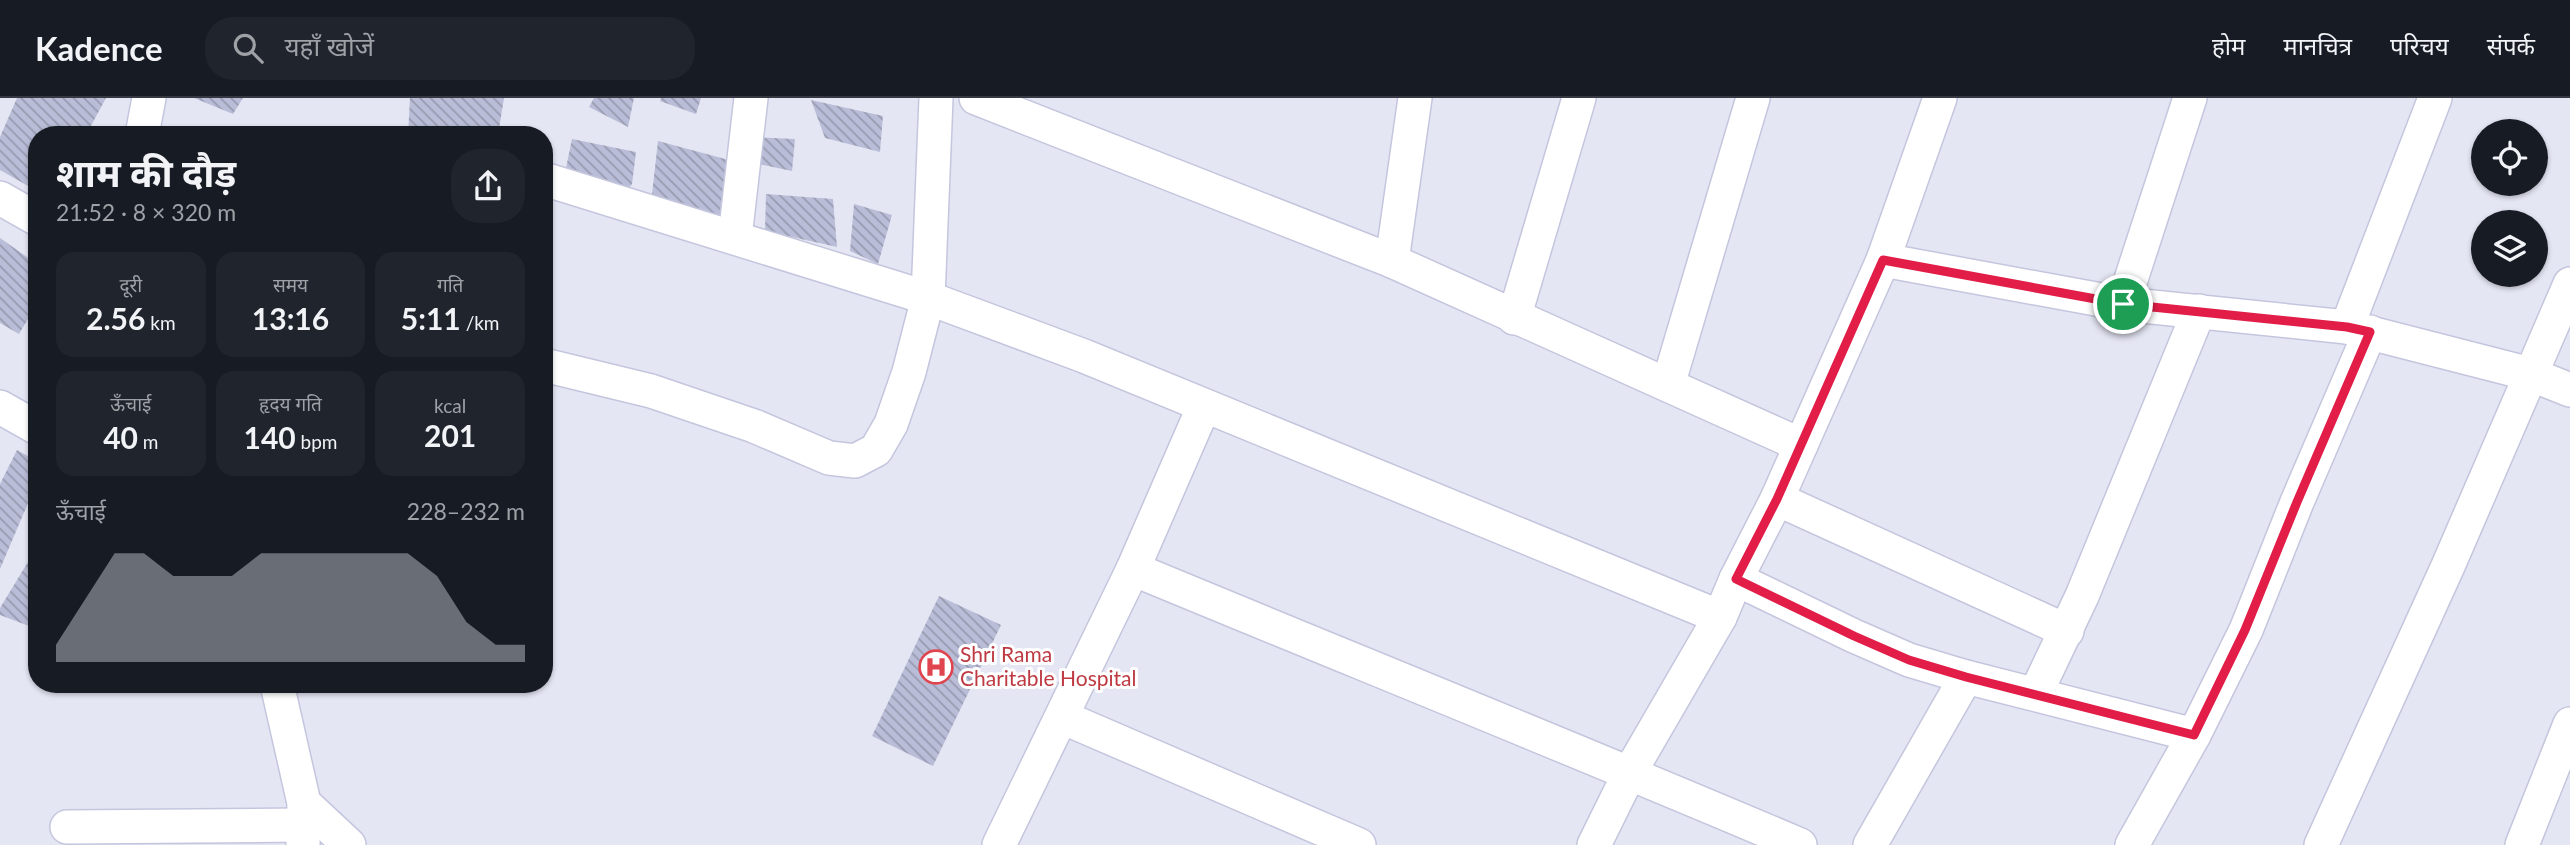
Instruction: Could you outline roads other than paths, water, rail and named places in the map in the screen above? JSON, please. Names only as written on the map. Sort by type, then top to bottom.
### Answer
[{"type":"street","points":[[144,126],[149,98]]},
{"type":"street","points":[[735,237],[751,98]]},
{"type":"street","points":[[553,367],[651,391],[754,426],[829,458],[855,461],[876,450],[891,425],[909,372],[928,298],[936,98]]},
{"type":"street","points":[[976,98],[1392,261],[1801,445]]},
{"type":"street","points":[[1392,261],[1415,98]]},
{"type":"street","points":[[1514,318],[1579,98]]},
{"type":"street","points":[[1668,384],[1753,98]]},
{"type":"street","points":[[1594,845],[1630,772],[1720,617],[1736,579],[1777,499],[1883,260],[1940,98]]},
{"type":"street","points":[[2123,304],[2190,98]]},
{"type":"street","points":[[2132,845],[2194,735],[2245,630],[2297,502],[2435,98]]},
{"type":"street","points":[[553,182],[928,298],[1084,356],[1720,617]]},
{"type":"street","points":[[0,198],[28,214]]},
{"type":"street","points":[[1883,260],[2123,304],[2358,329],[2530,374],[2570,390]]},
{"type":"street","points":[[2321,845],[2448,566],[2570,284]]},
{"type":"street","points":[[2036,693],[2067,631],[2199,311]]},
{"type":"street","points":[[999,845],[1133,569],[1204,406]]},
{"type":"street","points":[[0,407],[28,423]]},
{"type":"street","points":[[1777,499],[2067,631]]},
{"type":"street","points":[[1133,569],[1499,721],[1630,772],[1800,845]]},
{"type":"street","points":[[1736,579],[1898,655],[1966,677],[2194,735]]},
{"type":"street","points":[[1870,845],[1966,677]]},
{"type":"street","points":[[279,693],[304,824]]},
{"type":"street","points":[[1062,717],[1359,845]]},
{"type":"street","points":[[2522,845],[2570,724]]},
{"type":"street","points":[[67,827],[168,836],[304,824],[349,845]]},
{"type":"place","name":"Shri Rama Charitable Hospital","points":[[936,667]]}]
